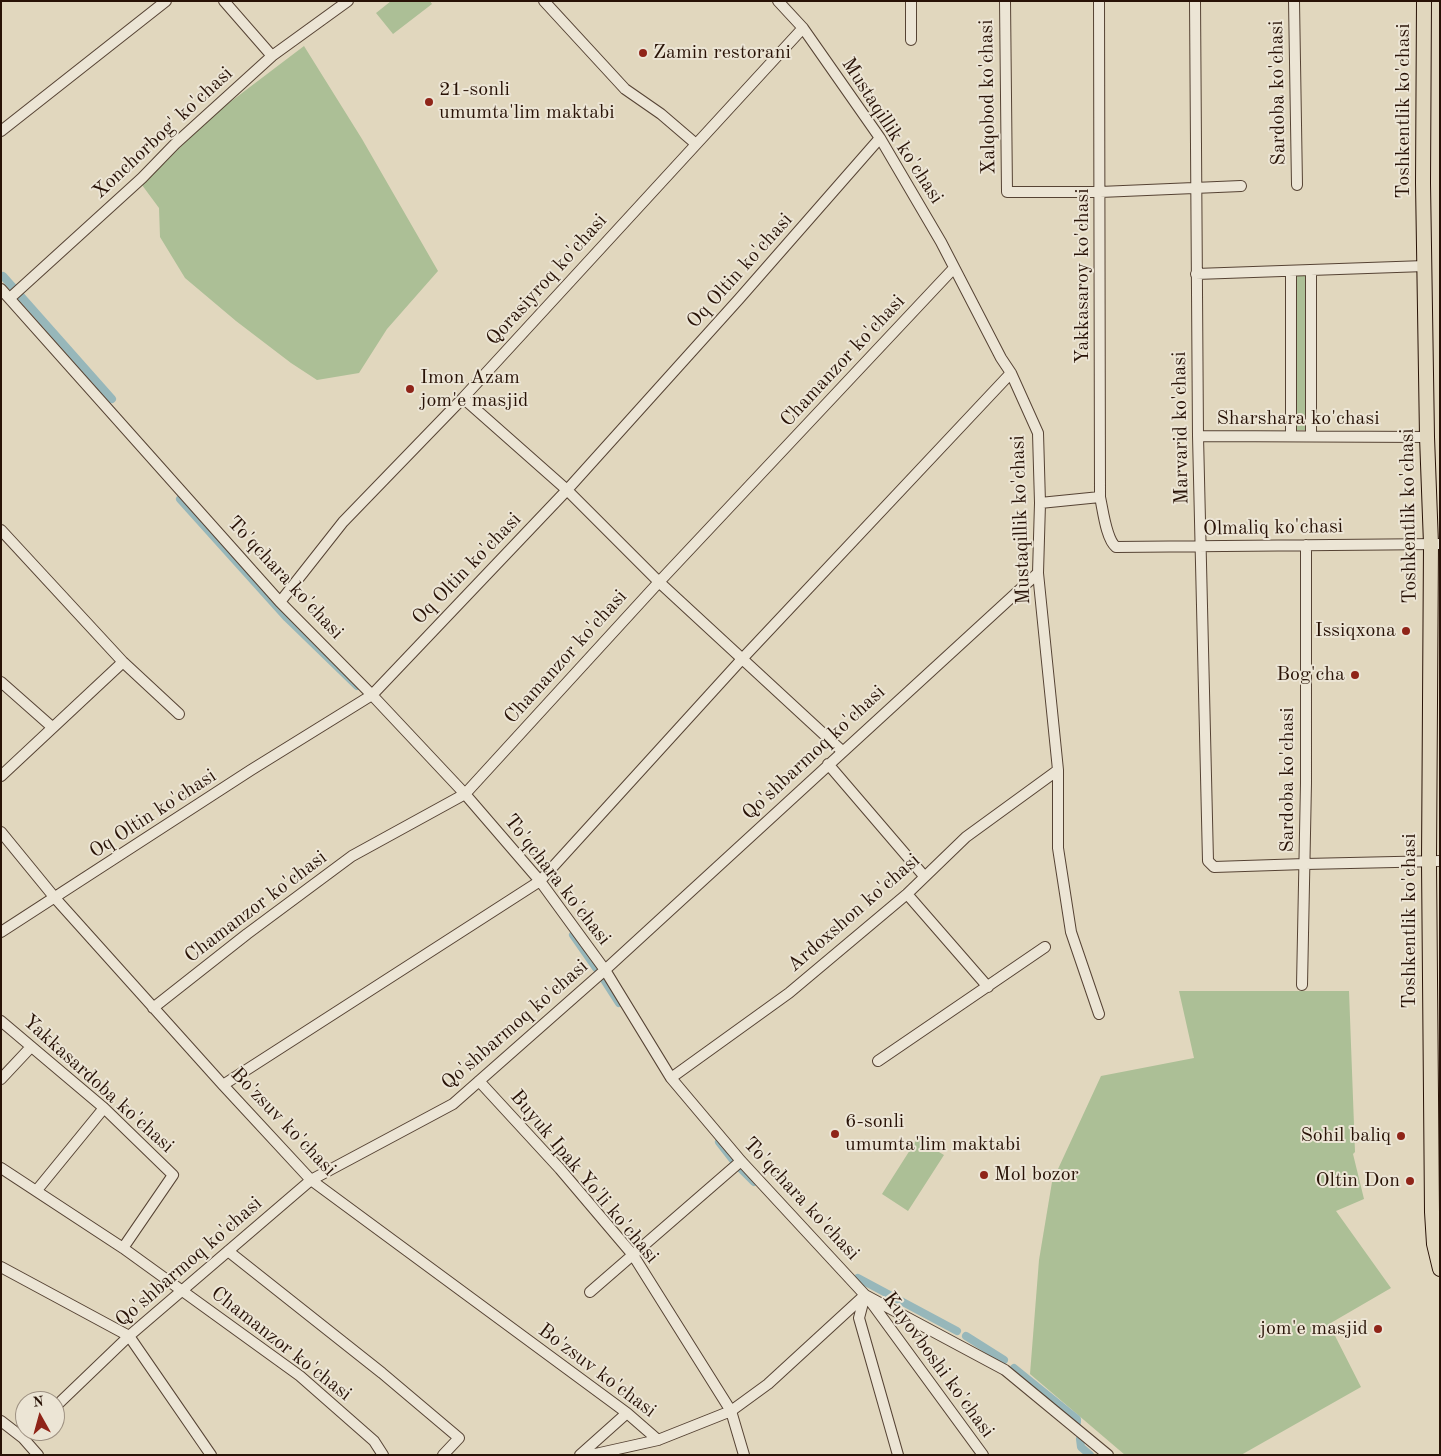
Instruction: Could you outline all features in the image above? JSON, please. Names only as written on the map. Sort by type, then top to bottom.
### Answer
[{"type":"main road","name":"Toshkentlik ko'chasi","points":[[1424,1],[1423,183],[1427,437],[1436,544],[1432,1212],[1440,1269]]},
{"type":"street","points":[[1,131],[166,1]]},
{"type":"street","points":[[224,1],[272,56]]},
{"type":"street","name":"Xonchorbog' ko'chasi","points":[[10,298],[272,56],[348,1]]},
{"type":"street","points":[[544,1],[625,90],[660,114],[696,144]]},
{"type":"street","name":"Mustaqillik ko'chasi","points":[[778,1],[803,28],[880,138],[941,242],[1001,358],[1011,373],[1038,433],[1040,503],[1038,573],[1058,770],[1058,848],[1071,932],[1098,1014]]},
{"type":"street","points":[[911,1],[911,40]]},
{"type":"street","name":"Xalqobod ko'chasi","points":[[1005,1],[1007,192],[1100,192]]},
{"type":"street","name":"Yakkasaroy ko'chasi","points":[[1099,1],[1100,497],[1109,537],[1116,547]]},
{"type":"street","name":"Marvarid ko'chasi","points":[[1195,1],[1198,436],[1202,546],[1207,854],[1208,861],[1214,868],[1305,864]]},
{"type":"street","name":"Sardoba ko'chasi","points":[[1294,1],[1297,185]]},
{"type":"street","name":"Qorasiyroq ko'chasi","points":[[280,602],[343,522],[463,398],[803,28]]},
{"type":"street","name":"Oq Oltin ko'chasi","points":[[1,932],[251,770],[372,695],[567,490],[739,299],[880,138]]},
{"type":"street","points":[[1100,192],[1241,186]]},
{"type":"street","points":[[1196,274],[1425,266]]},
{"type":"street","name":"Chamanzor ko'chasi","points":[[153,1008],[247,934],[352,856],[465,794],[659,582],[954,268]]},
{"type":"street","points":[[1291,270],[1291,436]]},
{"type":"street","points":[[1311,270],[1311,436]]},
{"type":"street","name":"To'qchara ko'chasi","points":[[1,288],[280,602],[372,695],[465,794],[540,881],[604,970],[671,1078],[741,1161],[866,1295],[1005,1370],[1108,1455]]},
{"type":"street","points":[[222,1085],[540,881],[742,659],[1011,373]]},
{"type":"street","points":[[463,398],[567,490],[659,582],[842,751]]},
{"type":"street","name":"Sharshara ko'chasi","points":[[1198,436],[1427,437]]},
{"type":"street","points":[[1040,503],[1100,497]]},
{"type":"street","points":[[1,530],[123,662],[179,714]]},
{"type":"street","name":"Olmaliq ko'chasi","points":[[1116,547],[1436,544]]},
{"type":"street","name":"Sardoba ko'chasi","points":[[1302,985],[1305,864],[1306,545]]},
{"type":"street","name":"Qo'shbarmoq ko'chasi","points":[[65,1397],[129,1336],[311,1180],[453,1104],[604,970],[1038,573]]},
{"type":"street","points":[[1,776],[123,662]]},
{"type":"street","points":[[1,682],[52,727]]},
{"type":"street","points":[[828,764],[924,876]]},
{"type":"street","name":"Ardoxshon ko'chasi","points":[[671,1078],[789,993],[907,894],[966,837],[1058,770]]},
{"type":"street","name":"Bo'zsuv ko'chasi","points":[[1,832],[55,898],[222,1085],[311,1180],[627,1413],[658,1440]]},
{"type":"street","points":[[1305,864],[1434,862]]},
{"type":"street","points":[[907,894],[988,987]]},
{"type":"street","points":[[878,1061],[1045,947]]},
{"type":"street","name":"Yakkasardoba ko'chasi","points":[[1,1021],[104,1108],[173,1175],[123,1248]]},
{"type":"street","points":[[1,1079],[31,1046]]},
{"type":"street","name":"Buyuk Ipak Yo'li ko'chasi","points":[[479,1081],[560,1168],[633,1255],[731,1411],[744,1455]]},
{"type":"street","points":[[37,1190],[104,1108]]},
{"type":"street","points":[[590,1292],[741,1161]]},
{"type":"street","name":"Chamanzor ko'chasi","points":[[1,1168],[123,1248],[300,1376],[374,1441],[383,1455]]},
{"type":"street","points":[[228,1250],[382,1373],[459,1438],[443,1455]]},
{"type":"street","points":[[1,1267],[129,1336],[211,1455]]},
{"type":"street","points":[[591,1455],[608,1453],[658,1440],[731,1411],[768,1384],[866,1295]]},
{"type":"street","points":[[866,1295],[859,1318],[898,1455]]},
{"type":"street","name":"Kuyovboshi ko'chasi","points":[[866,1295],[983,1455]]},
{"type":"street","points":[[580,1455],[627,1413]]},
{"type":"street","points":[[1,1421],[15,1428]]},
{"type":"street","points":[[30,1441],[38,1455]]},
{"type":"green space","points":[[391,1],[430,1],[432,4],[393,34],[376,13]]},
{"type":"green space","points":[[304,46],[362,139],[438,271],[387,329],[359,373],[317,380],[291,363],[236,321],[185,278],[160,237],[159,208],[142,185],[213,115]]},
{"type":"green space","points":[[1296,275],[1308,275],[1306,430],[1294,430]]},
{"type":"green space","points":[[1179,991],[1349,991],[1355,1152],[1353,1154],[1364,1199],[1336,1211],[1391,1288],[1329,1324],[1361,1387],[1241,1455],[1125,1455],[1030,1374],[1039,1260],[1052,1182],[1101,1076],[1194,1058]]},
{"type":"green space","points":[[917,1139],[944,1155],[908,1211],[882,1194]]},
{"type":"waterway","points":[[3,276],[112,399]]},
{"type":"waterway","points":[[180,499],[287,618],[357,686]]},
{"type":"waterway","points":[[573,935],[596,968]]},
{"type":"waterway","points":[[603,978],[619,1003]]},
{"type":"waterway","points":[[719,1142],[733,1160]]},
{"type":"waterway","points":[[741,1169],[754,1182]]},
{"type":"waterway","points":[[858,1278],[957,1331]]},
{"type":"waterway","points":[[966,1336],[1004,1360]]},
{"type":"waterway","points":[[1014,1368],[1077,1419],[1077,1422]]},
{"type":"waterway","points":[[1080,1439],[1081,1447],[1090,1455]]},
{"type":"place","name":"Zamin restorani","points":[[643,53]]},
{"type":"place","name":"21-sonli umumta'lim maktabi","points":[[429,102]]},
{"type":"place","name":"Imon Azam jom'e masjid","points":[[410,389]]},
{"type":"place","name":"Issiqxona","points":[[1406,631]]},
{"type":"place","name":"Bog'cha","points":[[1355,675]]},
{"type":"place","name":"6-sonli umumta'lim maktabi","points":[[835,1134]]},
{"type":"place","name":"Sohil baliq","points":[[1401,1136]]},
{"type":"place","name":"Mol bozor","points":[[984,1175]]},
{"type":"place","name":"Oltin Don","points":[[1410,1181]]},
{"type":"place","name":"jom'e masjid","points":[[1378,1329]]}]
